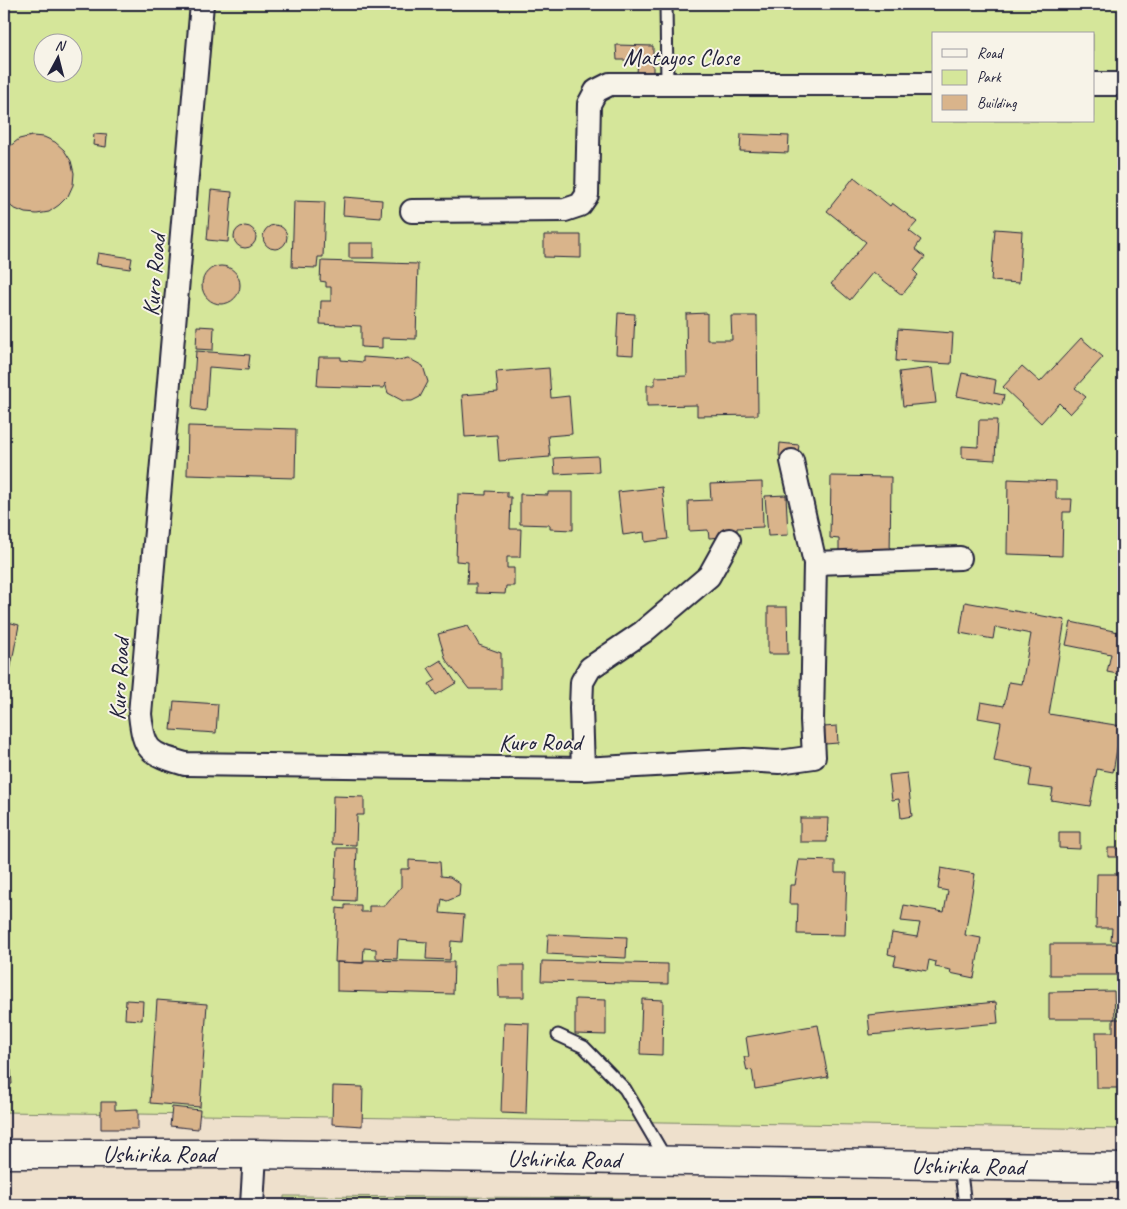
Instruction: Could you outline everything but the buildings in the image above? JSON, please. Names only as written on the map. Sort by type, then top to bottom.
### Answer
[{"type":"street","name":"Kuro Road","points":[[202,4],[140,714],[142,738],[157,756],[185,764],[583,769],[744,760],[779,762],[814,756],[812,720],[815,563]]},
{"type":"street","name":"Matayos Close","points":[[412,211],[565,210],[580,204],[587,195],[589,104],[596,91],[610,84],[932,84]]},
{"type":"street","points":[[1094,84],[1123,84]]},
{"type":"street","points":[[792,461],[815,563],[960,558]]},
{"type":"street","points":[[583,769],[582,682],[590,668],[643,632],[709,576],[730,540]]},
{"type":"street","name":"Ushirika Road","points":[[4,1154],[255,1154],[1123,1168]]},
{"type":"street","points":[[252,1205],[255,1154]]},
{"type":"lane","points":[[666,4],[667,84]]},
{"type":"lane","points":[[558,1035],[584,1047],[625,1089],[667,1161]]},
{"type":"lane","points":[[960,1166],[965,1205]]},
{"type":"green space","points":[[4,4],[1123,4],[1123,1129],[4,1112]]},
{"type":"green space","points":[[284,1196],[1123,1201],[1123,1205],[284,1205]]}]
